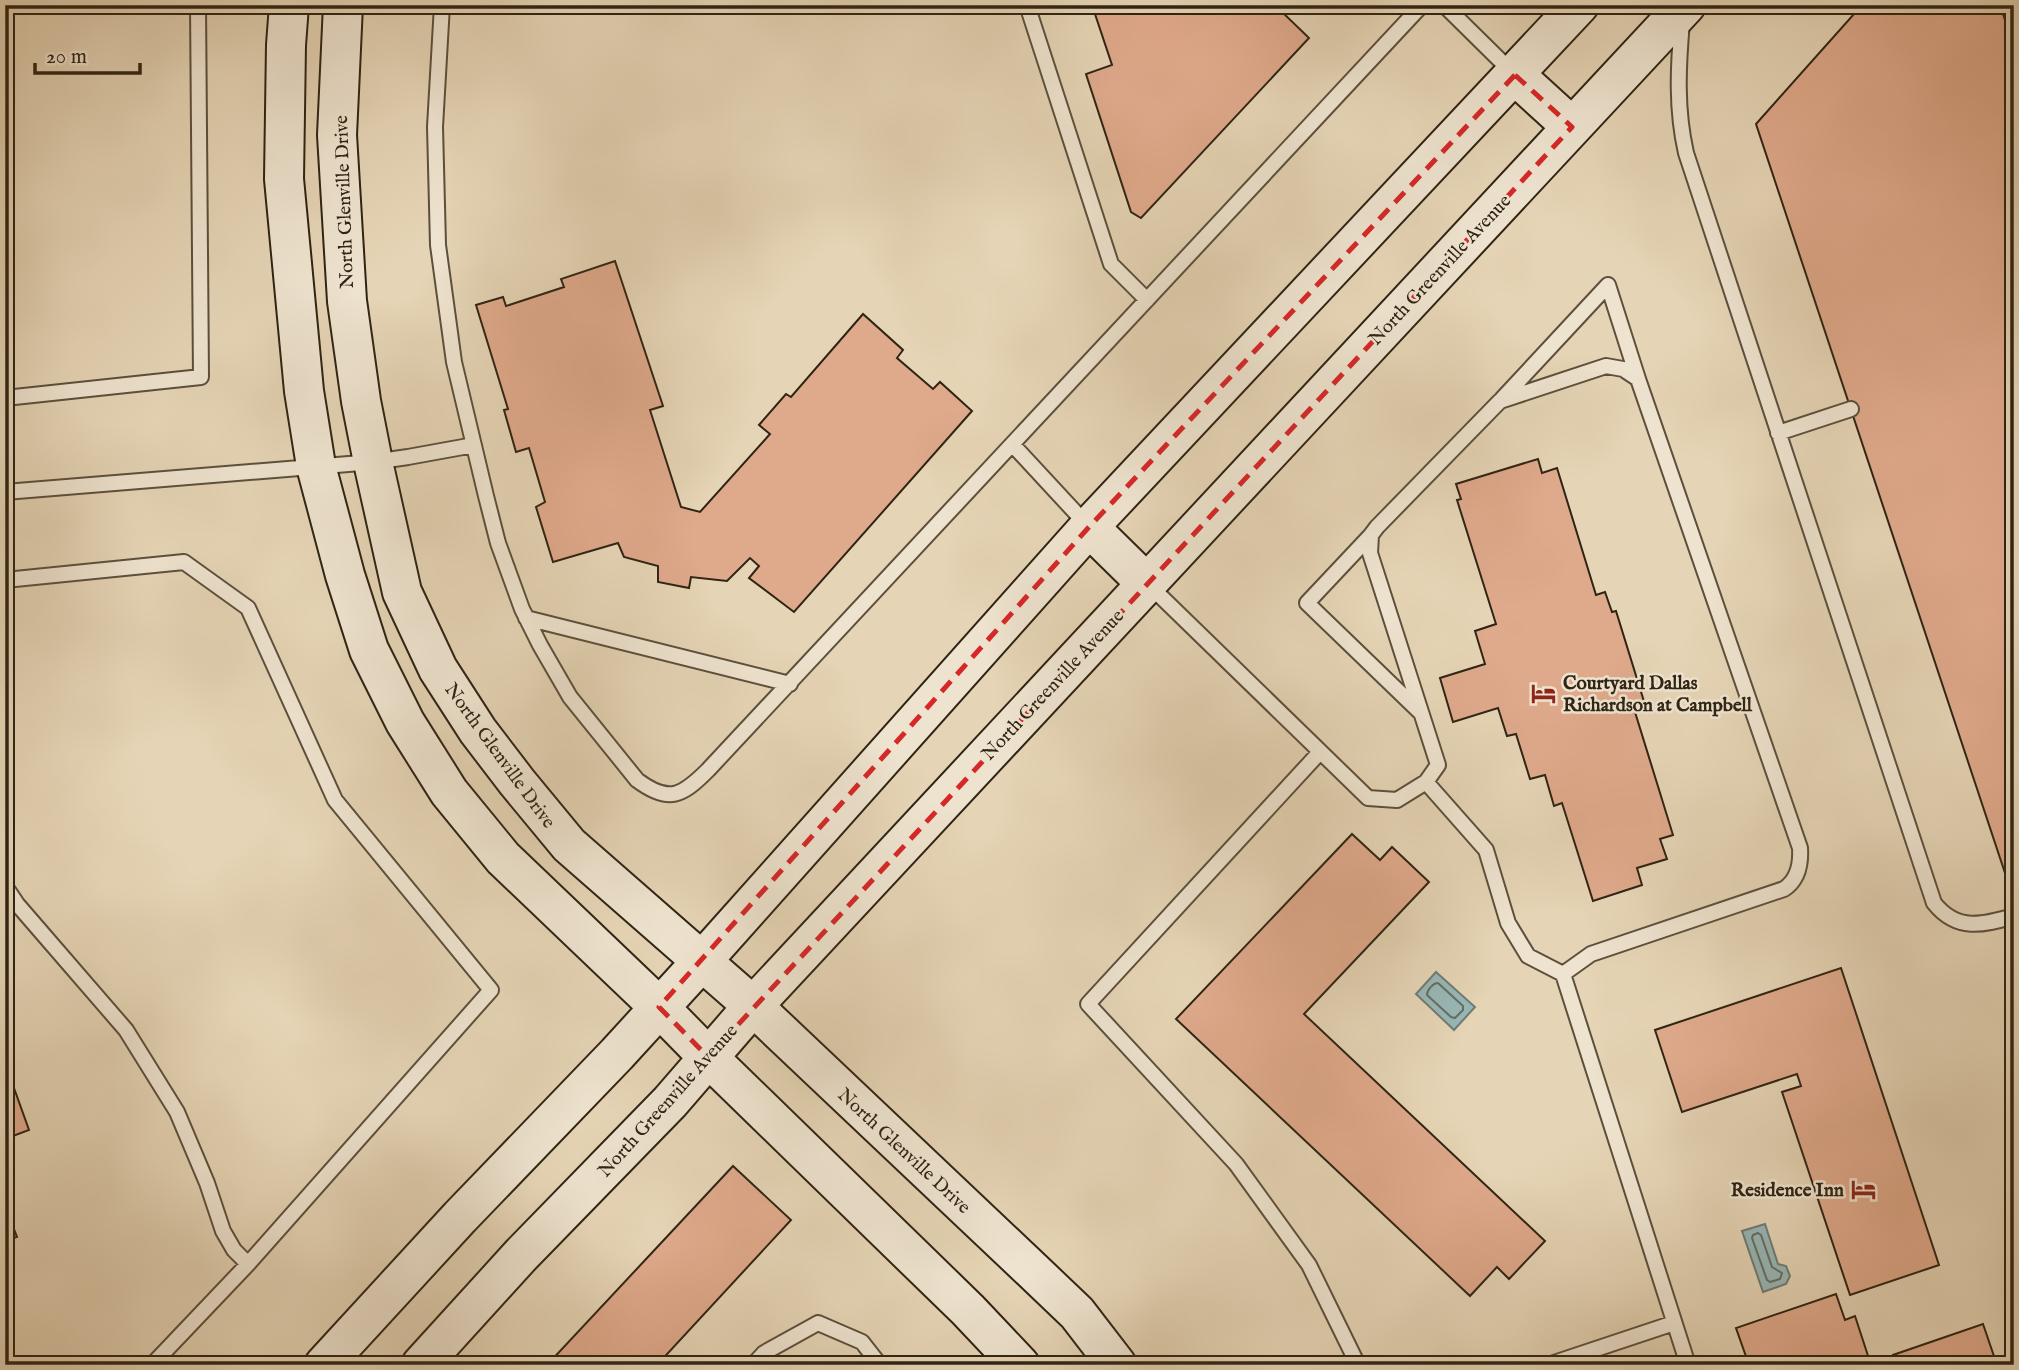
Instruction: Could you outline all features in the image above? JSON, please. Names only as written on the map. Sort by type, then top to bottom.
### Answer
[{"type":"main road","points":[[289,5],[284,179],[304,391],[316,466],[345,575],[369,650],[404,722],[449,792],[503,858],[968,1310],[1020,1365]]},
{"type":"main road","name":"North Glenville Drive","points":[[343,5],[337,135],[347,301],[361,401],[402,592],[438,669],[478,731],[569,845],[753,1006],[1077,1313],[1117,1365]]},
{"type":"main road","points":[[324,1365],[702,961],[1089,527],[1579,5]]},
{"type":"main road","name":"North Greenville Avenue","points":[[421,1365],[521,1255],[670,1102],[753,1006],[1684,7]]},
{"type":"main road","points":[[1515,75],[1572,127]]},
{"type":"main road","points":[[1089,527],[1146,583]]},
{"type":"lane","points":[[5,398],[201,377],[198,5]]},
{"type":"lane","points":[[442,5],[435,127],[438,245],[454,362],[498,543],[526,618],[570,697],[637,780],[652,791],[672,795],[691,787],[790,684],[1422,5]]},
{"type":"lane","points":[[1027,5],[1111,264],[1147,300]]},
{"type":"lane","points":[[1444,5],[1515,75]]},
{"type":"lane","points":[[1684,7],[1678,104],[1686,153],[1934,903],[1941,912],[1968,925],[1987,924],[2014,916]]},
{"type":"lane","points":[[1422,714],[1307,603],[1608,285],[1800,848],[1800,858],[1793,881],[1784,889],[1591,954],[1563,974]]},
{"type":"lane","points":[[1500,401],[1606,366],[1623,369],[1638,379]]},
{"type":"lane","points":[[1778,433],[1851,409]]},
{"type":"lane","points":[[5,492],[373,461],[474,445]]},
{"type":"lane","points":[[1013,445],[1089,527]]},
{"type":"lane","points":[[1146,583],[1368,798],[1397,800],[1426,782],[1438,765],[1370,554],[1371,535]]},
{"type":"lane","points":[[5,580],[184,562],[248,608],[334,800],[491,990],[248,1264],[152,1365]]},
{"type":"lane","points":[[526,618],[790,684]]},
{"type":"lane","points":[[1320,752],[1088,1004],[1236,1164],[1309,1265],[1358,1365]]},
{"type":"lane","points":[[1426,782],[1486,850],[1508,923],[1528,956],[1563,974],[1688,1365]]},
{"type":"lane","points":[[5,886],[17,904],[126,1030],[177,1112],[207,1183],[223,1231],[234,1251],[248,1264]]},
{"type":"lane","points":[[753,1365],[764,1353],[818,1323],[862,1342],[880,1365]]},
{"type":"lane","points":[[1548,1365],[1674,1323]]},
{"type":"highlighted area","points":[[1515,75],[1572,127],[708,1057],[659,1007],[1089,527]]},
{"type":"green space","points":[[1624,1356],[1637,1357],[1639,1365],[1600,1365]]},
{"type":"water","points":[[1436,972],[1475,1007],[1454,1030],[1416,994]]},
{"type":"water","points":[[1765,1224],[1778,1264],[1786,1266],[1790,1276],[1786,1284],[1763,1292],[1742,1231]]},
{"type":"building","points":[[1092,5],[1285,5],[1280,10],[1309,38],[1141,218],[1131,212],[1086,74],[1112,65]]},
{"type":"building","points":[[1862,5],[2000,5],[2014,47],[2014,886],[2010,888],[1756,124]]},
{"type":"building","points":[[615,261],[663,406],[650,410],[681,507],[700,512],[770,434],[759,425],[786,394],[791,397],[863,314],[903,350],[897,358],[933,389],[940,382],[972,411],[794,612],[749,578],[759,566],[750,558],[727,581],[691,577],[689,588],[658,582],[658,566],[624,557],[618,543],[553,562],[536,507],[545,502],[529,448],[516,452],[504,410],[508,409],[476,305],[503,297],[506,306],[564,287],[561,279]]},
{"type":"building","name":"Courtyard Dallas Richardson at Campbell","points":[[1538,459],[1542,473],[1557,468],[1596,595],[1605,592],[1612,612],[1616,611],[1646,708],[1635,712],[1673,835],[1660,839],[1667,859],[1637,868],[1642,885],[1593,901],[1562,803],[1554,806],[1545,775],[1530,779],[1516,734],[1507,736],[1498,708],[1453,722],[1440,678],[1485,664],[1475,631],[1496,624],[1457,500],[1461,499],[1456,484]]},
{"type":"building","points":[[1352,834],[1380,860],[1392,847],[1429,882],[1304,1014],[1545,1241],[1509,1279],[1497,1267],[1470,1296],[1176,1019]]},
{"type":"building","name":"Residence Inn","points":[[1841,968],[1939,1265],[1850,1295],[1782,1092],[1801,1086],[1797,1074],[1682,1112],[1655,1030]]},
{"type":"building","points":[[5,1063],[29,1130],[5,1139]]},
{"type":"building","points":[[733,1166],[791,1220],[657,1365],[547,1365]]},
{"type":"building","points":[[5,1206],[17,1237],[5,1241]]},
{"type":"building","points":[[1836,1294],[1845,1320],[1855,1316],[1871,1365],[1749,1365],[1736,1328]]},
{"type":"building","points":[[1983,1324],[1997,1365],[1896,1365],[1893,1355]]},
{"type":"place","name":"Courtyard Dallas Richardson at Campbell","points":[[1543,693]]},
{"type":"place","name":"Residence Inn","points":[[1864,1189]]}]
